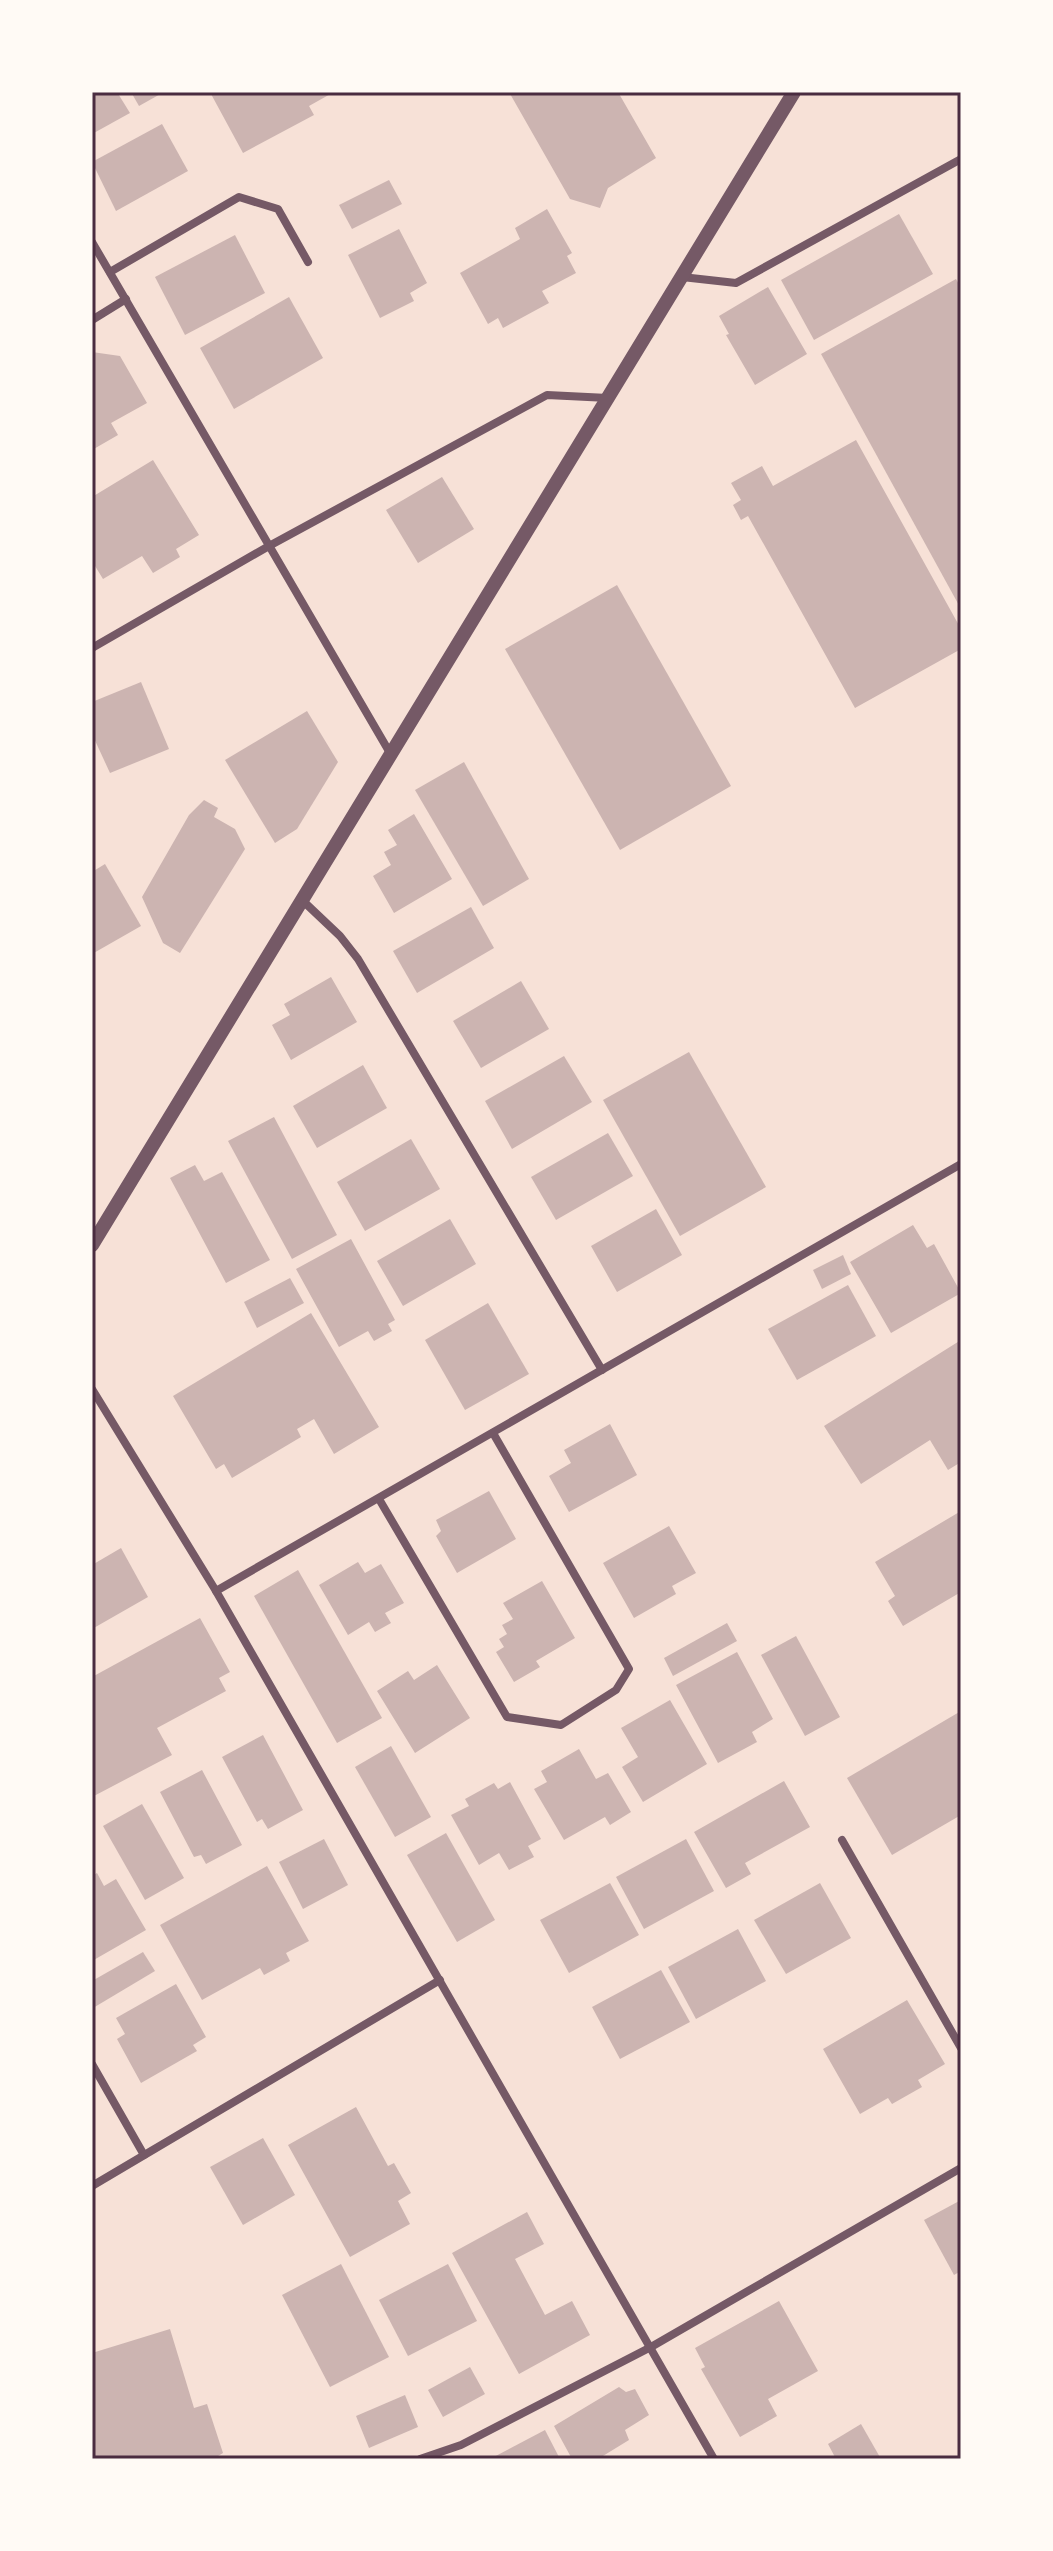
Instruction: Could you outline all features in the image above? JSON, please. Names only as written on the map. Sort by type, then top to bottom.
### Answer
[{"type":"street","points":[[92,1245],[794,92]]},
{"type":"street","points":[[681,277],[736,283],[961,159]]},
{"type":"street","points":[[110,272],[239,197],[278,209],[308,262]]},
{"type":"street","points":[[92,242],[390,753]]},
{"type":"street","points":[[92,320],[126,299]]},
{"type":"street","points":[[92,648],[269,546],[547,395],[608,398]]},
{"type":"street","points":[[302,900],[340,936],[358,959],[602,1370]]},
{"type":"street","points":[[216,1591],[961,1164]]},
{"type":"street","points":[[92,1389],[216,1591],[714,2459]]},
{"type":"street","points":[[379,1499],[507,1717],[561,1725],[616,1690],[629,1669],[493,1433]]},
{"type":"street","points":[[842,1840],[961,2048]]},
{"type":"street","points":[[92,2186],[440,1980]]},
{"type":"street","points":[[92,2064],[144,2155]]},
{"type":"street","points":[[420,2459],[461,2445],[651,2347],[961,2168]]},
{"type":"building","points":[[92,92],[117,92],[130,113],[92,134]]},
{"type":"building","points":[[131,92],[164,92],[139,106]]},
{"type":"building","points":[[334,92],[309,106],[314,115],[243,153],[211,94]]},
{"type":"building","points":[[509,92],[618,92],[656,158],[608,188],[600,208],[570,199]]},
{"type":"building","points":[[162,124],[188,171],[116,211],[92,162]]},
{"type":"building","points":[[389,180],[402,204],[352,229],[339,205]]},
{"type":"building","points":[[547,209],[572,253],[567,256],[576,273],[542,291],[549,303],[503,328],[498,318],[488,324],[460,273],[520,239],[515,228]]},
{"type":"building","points":[[899,214],[933,274],[814,340],[781,280]]},
{"type":"building","points":[[399,229],[427,283],[410,293],[414,301],[380,318],[348,255]]},
{"type":"building","points":[[235,235],[265,293],[185,335],[155,277]]},
{"type":"building","points":[[956,279],[961,288],[961,609],[821,354]]},
{"type":"building","points":[[768,287],[807,354],[755,385],[726,335],[729,334],[719,316]]},
{"type":"building","points":[[289,297],[323,358],[234,409],[200,348]]},
{"type":"building","points":[[92,352],[120,356],[147,403],[111,423],[118,435],[92,450]]},
{"type":"building","points":[[856,440],[961,629],[961,649],[855,708],[748,516],[741,520],[733,505],[741,500],[731,483],[762,466],[773,486]]},
{"type":"building","points":[[153,460],[199,535],[176,549],[180,557],[153,573],[142,556],[103,579],[92,561],[92,497]]},
{"type":"building","points":[[442,477],[474,529],[418,563],[386,510]]},
{"type":"building","points":[[617,585],[731,786],[620,850],[505,649]]},
{"type":"building","points":[[141,682],[169,749],[110,773],[92,734],[92,702]]},
{"type":"building","points":[[307,711],[338,762],[297,829],[275,843],[225,760]]},
{"type":"building","points":[[464,762],[529,879],[483,906],[415,790]]},
{"type":"building","points":[[204,800],[218,808],[214,817],[235,829],[245,849],[180,953],[163,943],[142,897],[189,815]]},
{"type":"building","points":[[414,814],[452,879],[394,913],[373,876],[391,865],[384,852],[397,845],[388,830]]},
{"type":"building","points":[[105,864],[141,926],[92,954],[92,872]]},
{"type":"building","points":[[471,907],[494,948],[417,993],[393,951]]},
{"type":"building","points":[[331,977],[357,1022],[291,1060],[272,1025],[290,1015],[284,1004]]},
{"type":"building","points":[[521,981],[549,1029],[481,1068],[453,1021]]},
{"type":"building","points":[[689,1052],[766,1187],[680,1236],[603,1100]]},
{"type":"building","points":[[564,1056],[592,1102],[512,1149],[485,1101]]},
{"type":"building","points":[[363,1065],[387,1108],[317,1148],[293,1106]]},
{"type":"building","points":[[274,1117],[337,1235],[292,1259],[228,1141]]},
{"type":"building","points":[[608,1133],[633,1176],[556,1220],[531,1177]]},
{"type":"building","points":[[411,1139],[440,1189],[365,1231],[337,1182]]},
{"type":"building","points":[[195,1165],[204,1181],[222,1172],[270,1260],[226,1283],[170,1178]]},
{"type":"building","points":[[656,1209],[682,1255],[617,1292],[591,1246]]},
{"type":"building","points":[[450,1219],[476,1264],[403,1306],[377,1261]]},
{"type":"building","points":[[913,1225],[927,1248],[934,1244],[961,1293],[891,1333],[850,1262]]},
{"type":"building","points":[[351,1239],[395,1320],[388,1324],[392,1331],[374,1341],[368,1331],[339,1347],[296,1269]]},
{"type":"building","points":[[843,1255],[851,1274],[822,1289],[813,1270]]},
{"type":"building","points":[[290,1278],[304,1303],[257,1328],[244,1302]]},
{"type":"building","points":[[848,1285],[876,1336],[797,1380],[768,1329]]},
{"type":"building","points":[[488,1303],[529,1374],[465,1410],[425,1340]]},
{"type":"building","points":[[311,1313],[379,1427],[334,1454],[314,1419],[297,1429],[301,1437],[232,1478],[224,1464],[216,1469],[173,1396]]},
{"type":"building","points":[[961,1340],[961,1462],[948,1470],[930,1440],[861,1484],[824,1426]]},
{"type":"building","points":[[610,1424],[637,1475],[569,1512],[549,1476],[571,1463],[564,1450]]},
{"type":"building","points":[[489,1491],[516,1539],[457,1573],[436,1536],[441,1531],[436,1520]]},
{"type":"building","points":[[961,1511],[961,1592],[903,1626],[888,1601],[895,1596],[875,1562]]},
{"type":"building","points":[[669,1526],[696,1573],[672,1586],[676,1594],[634,1618],[603,1563]]},
{"type":"building","points":[[121,1548],[148,1597],[92,1629],[92,1565]]},
{"type":"building","points":[[358,1562],[365,1573],[381,1564],[404,1603],[385,1613],[391,1623],[375,1632],[369,1622],[348,1635],[319,1585]]},
{"type":"building","points":[[298,1570],[382,1718],[337,1743],[254,1596]]},
{"type":"building","points":[[542,1581],[575,1638],[536,1661],[540,1667],[514,1682],[496,1652],[504,1647],[499,1639],[507,1634],[502,1625],[513,1619],[503,1603]]},
{"type":"building","points":[[200,1618],[230,1672],[219,1678],[226,1691],[157,1728],[172,1755],[92,1797],[92,1677]]},
{"type":"building","points":[[727,1623],[737,1641],[673,1676],[664,1658]]},
{"type":"building","points":[[796,1636],[840,1717],[805,1736],[761,1655]]},
{"type":"building","points":[[737,1652],[773,1719],[752,1732],[757,1742],[718,1763],[676,1685]]},
{"type":"building","points":[[437,1665],[470,1718],[415,1753],[377,1691],[408,1671],[414,1680]]},
{"type":"building","points":[[670,1700],[707,1764],[643,1802],[622,1767],[638,1757],[621,1728]]},
{"type":"building","points":[[961,1711],[961,1815],[892,1855],[847,1778]]},
{"type":"building","points":[[263,1735],[303,1810],[268,1829],[262,1819],[257,1822],[222,1757]]},
{"type":"building","points":[[391,1746],[431,1817],[395,1837],[355,1767]]},
{"type":"building","points":[[579,1749],[596,1779],[608,1773],[631,1812],[610,1825],[605,1817],[564,1840],[534,1789],[547,1782],[541,1771]]},
{"type":"building","points":[[202,1770],[242,1845],[206,1864],[201,1855],[194,1857],[160,1792]]},
{"type":"building","points":[[784,1781],[810,1827],[745,1863],[751,1874],[726,1888],[694,1832]]},
{"type":"building","points":[[510,1782],[541,1839],[528,1846],[534,1857],[509,1870],[499,1853],[479,1865],[451,1815],[469,1806],[465,1799],[494,1783],[498,1789]]},
{"type":"building","points":[[142,1804],[184,1878],[145,1900],[103,1826]]},
{"type":"building","points":[[446,1833],[495,1920],[457,1942],[407,1855]]},
{"type":"building","points":[[324,1839],[348,1885],[303,1909],[279,1862]]},
{"type":"building","points":[[686,1839],[714,1891],[644,1929],[616,1877]]},
{"type":"building","points":[[267,1866],[309,1941],[286,1953],[290,1961],[264,1975],[260,1968],[202,2000],[160,1925]]},
{"type":"building","points":[[97,1873],[104,1886],[116,1879],[146,1930],[92,1961],[92,1876]]},
{"type":"building","points":[[610,1883],[639,1935],[569,1973],[540,1920]]},
{"type":"building","points":[[820,1883],[851,1938],[786,1974],[754,1920]]},
{"type":"building","points":[[738,1929],[766,1981],[696,2019],[668,1967]]},
{"type":"building","points":[[143,1952],[155,1971],[93,2008],[92,1981]]},
{"type":"building","points":[[661,1970],[690,2022],[620,2059],[592,2007]]},
{"type":"building","points":[[176,1984],[206,2037],[193,2045],[197,2051],[141,2083],[117,2039],[125,2034],[116,2018]]},
{"type":"building","points":[[907,2000],[945,2064],[918,2080],[922,2087],[892,2104],[888,2098],[860,2114],[823,2049]]},
{"type":"building","points":[[356,2107],[388,2166],[394,2163],[411,2193],[398,2201],[410,2224],[350,2257],[288,2145]]},
{"type":"building","points":[[263,2138],[295,2195],[243,2225],[210,2167]]},
{"type":"building","points":[[961,2200],[961,2271],[954,2275],[924,2220]]},
{"type":"building","points":[[527,2212],[544,2244],[515,2259],[545,2315],[572,2301],[590,2335],[519,2374],[452,2253]]},
{"type":"building","points":[[341,2264],[389,2357],[330,2387],[282,2295]]},
{"type":"building","points":[[448,2264],[477,2321],[408,2356],[379,2300]]},
{"type":"building","points":[[779,2301],[818,2371],[768,2399],[777,2416],[740,2437],[701,2369],[705,2367],[695,2348]]},
{"type":"building","points":[[170,2329],[194,2408],[207,2404],[223,2453],[213,2459],[92,2459],[92,2353]]},
{"type":"building","points":[[470,2367],[485,2394],[443,2417],[428,2390]]},
{"type":"building","points":[[619,2387],[626,2392],[635,2389],[649,2415],[625,2430],[629,2440],[598,2459],[572,2459],[554,2426]]},
{"type":"building","points":[[405,2395],[418,2427],[369,2448],[356,2416]]},
{"type":"building","points":[[861,2424],[881,2459],[836,2459],[828,2444]]},
{"type":"building","points":[[545,2430],[560,2459],[490,2459]]}]
